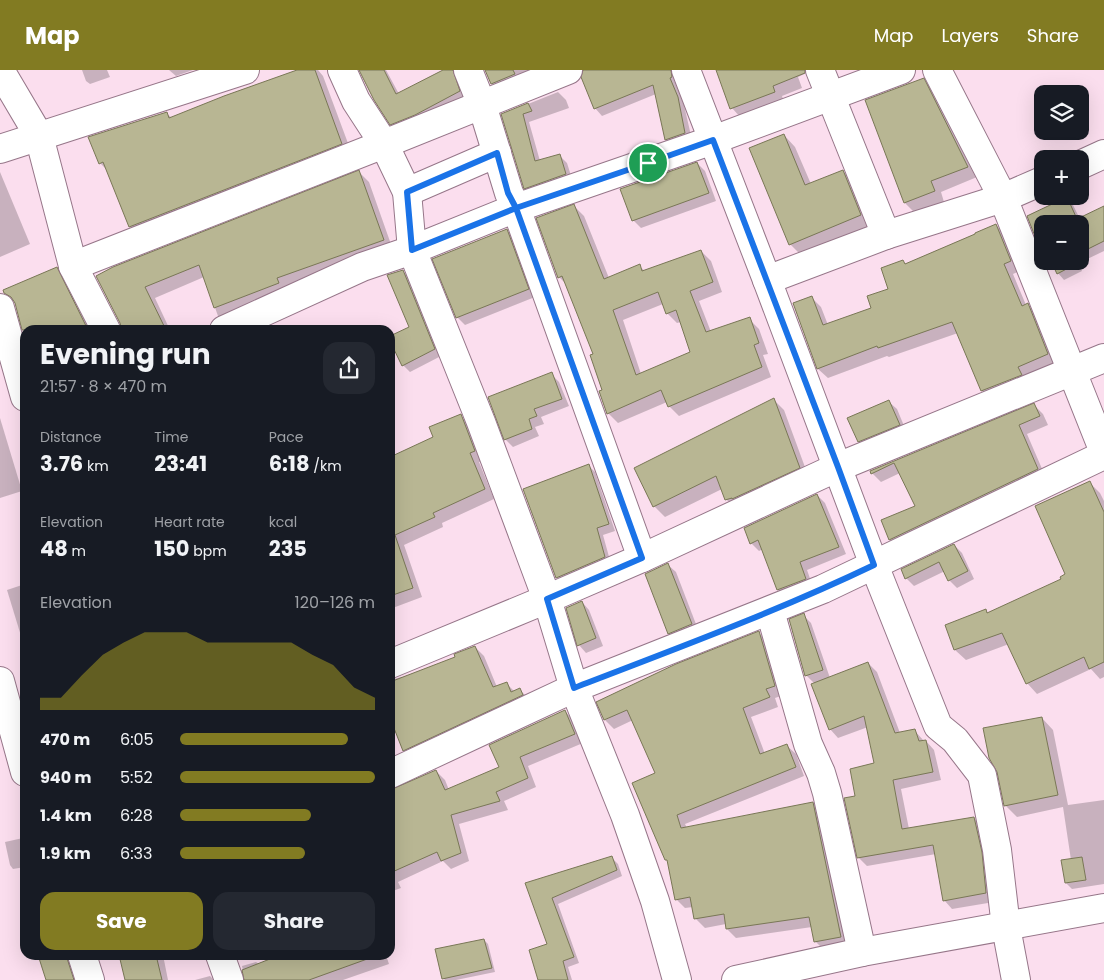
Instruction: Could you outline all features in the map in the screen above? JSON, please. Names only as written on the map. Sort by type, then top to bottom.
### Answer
[{"type":"street","points":[[0,70],[39,136],[72,266],[103,325]]},
{"type":"street","points":[[0,149],[245,70]]},
{"type":"street","points":[[342,70],[356,101],[384,144],[407,192],[412,250],[481,422],[547,599],[574,688],[625,814],[655,901],[677,980]]},
{"type":"street","points":[[468,70],[482,105],[508,193],[516,208],[642,558]]},
{"type":"street","points":[[72,266],[568,70]]},
{"type":"street","points":[[686,70],[874,565],[938,726],[955,740],[982,775],[997,850],[1006,927],[1016,980]]},
{"type":"street","points":[[820,70],[886,234]]},
{"type":"street","points":[[235,325],[362,267],[412,250],[516,208],[713,140],[901,70]]},
{"type":"street","points":[[395,772],[574,688],[770,612],[822,589],[1104,453],[1073,370],[1003,198],[937,70]]},
{"type":"street","points":[[407,192],[497,153]]},
{"type":"street","points":[[1089,161],[1104,154]]},
{"type":"street","points":[[767,280],[886,234],[1003,198],[1034,184]]},
{"type":"street","points":[[0,308],[20,378]]},
{"type":"street","points":[[395,662],[642,558],[838,467],[1104,358]]},
{"type":"street","points":[[770,612],[808,744],[821,773],[827,793],[862,952]]},
{"type":"street","points":[[0,681],[20,754]]},
{"type":"street","points":[[736,980],[862,952],[1104,908]]},
{"type":"street","points":[[84,960],[90,980]]},
{"type":"street","points":[[222,960],[229,980]]},
{"type":"building","points":[[297,70],[315,70],[342,144],[129,227],[103,162],[99,164],[88,137],[167,112],[169,118]]},
{"type":"building","points":[[359,70],[384,70],[396,94],[443,70],[453,70],[460,91],[415,115],[390,125],[374,100]]},
{"type":"building","points":[[485,70],[513,70],[515,74],[491,84]]},
{"type":"building","points":[[583,70],[671,70],[672,77],[670,78],[678,97],[685,133],[665,140],[653,85],[594,109],[581,77]]},
{"type":"building","points":[[716,70],[805,70],[805,73],[773,86],[775,92],[730,109]]},
{"type":"building","points":[[924,78],[968,167],[931,181],[935,191],[904,203],[865,100]]},
{"type":"building","points":[[528,103],[532,111],[523,114],[535,161],[560,154],[566,174],[524,189],[501,114]]},
{"type":"building","points":[[784,134],[805,185],[843,170],[861,215],[789,245],[749,148]]},
{"type":"building","points":[[697,162],[709,193],[632,221],[620,189]]},
{"type":"building","points":[[359,170],[384,240],[277,278],[279,283],[214,308],[199,265],[145,287],[164,325],[121,325],[96,276],[113,267]]},
{"type":"building","points":[[574,204],[604,279],[640,264],[642,271],[701,250],[713,282],[690,291],[706,332],[750,317],[759,343],[754,345],[762,367],[668,407],[661,390],[607,414],[599,391],[602,390],[590,355],[593,354],[562,276],[558,278],[536,218]],"holes":[[[658,292],[666,314],[676,310],[690,352],[636,375],[613,310]]]},
{"type":"building","points":[[1050,205],[1071,205],[1075,215],[1034,215],[1034,234],[1027,216]]},
{"type":"building","points":[[1104,206],[1104,241],[1089,248],[1089,215],[1085,215]]},
{"type":"building","points":[[996,224],[1011,261],[1004,264],[1022,306],[1028,303],[1048,354],[1018,367],[1022,375],[981,391],[952,322],[878,348],[877,346],[817,369],[793,303],[812,296],[823,325],[871,308],[867,296],[888,289],[881,268],[903,260],[905,264]]},
{"type":"building","points":[[507,229],[529,289],[456,318],[432,259]]},
{"type":"building","points":[[57,267],[86,325],[21,325],[15,303],[3,290]]},
{"type":"building","points":[[403,270],[435,349],[402,366],[395,351],[395,334],[409,327],[387,275]]},
{"type":"building","points":[[1055,270],[1065,270],[1057,274]]},
{"type":"building","points":[[552,372],[562,399],[534,409],[537,416],[529,419],[532,429],[504,440],[488,397]]},
{"type":"building","points":[[774,398],[800,468],[732,499],[725,500],[716,476],[653,507],[634,468]]},
{"type":"building","points":[[889,400],[900,425],[858,442],[847,418]]},
{"type":"building","points":[[1034,403],[1040,416],[1019,425],[1038,469],[889,540],[881,520],[915,506],[894,463],[871,474],[870,471]]},
{"type":"building","points":[[461,414],[475,451],[470,453],[485,489],[433,513],[435,517],[395,535],[395,455],[433,437],[429,427]]},
{"type":"building","points":[[589,464],[609,524],[597,528],[605,557],[556,578],[523,489]]},
{"type":"building","points":[[1090,481],[1104,512],[1104,662],[1089,669],[1084,657],[1026,684],[1002,633],[954,650],[945,625],[986,609],[987,613],[1061,579],[1060,577],[1065,574],[1035,506]]},
{"type":"building","points":[[817,494],[839,547],[800,562],[806,579],[777,590],[758,540],[750,544],[744,528]]},
{"type":"building","points":[[395,535],[413,588],[395,594]]},
{"type":"building","points":[[954,544],[968,571],[948,581],[939,562],[905,579],[901,569]]},
{"type":"building","points":[[668,563],[692,624],[668,634],[645,574]]},
{"type":"building","points":[[582,601],[596,638],[577,646],[566,608]]},
{"type":"building","points":[[804,613],[823,670],[805,676],[789,619]]},
{"type":"building","points":[[759,631],[775,686],[766,689],[770,697],[743,708],[760,754],[787,744],[796,767],[677,815],[681,828],[813,802],[841,937],[814,942],[809,917],[726,929],[724,914],[694,919],[690,897],[675,900],[667,860],[665,860],[632,783],[655,773],[627,710],[604,720],[596,702],[676,664]]},
{"type":"building","points":[[475,646],[493,687],[507,682],[511,692],[520,688],[523,695],[403,751],[395,731],[395,680],[455,657],[454,654]]},
{"type":"building","points":[[868,662],[895,733],[915,729],[919,741],[926,740],[933,772],[893,780],[902,829],[974,817],[982,852],[986,893],[943,901],[933,845],[857,858],[844,798],[855,796],[850,769],[874,763],[864,716],[829,730],[811,684]]},
{"type":"building","points":[[565,710],[575,734],[520,757],[528,778],[496,792],[500,801],[451,815],[461,853],[441,861],[437,852],[395,871],[395,788],[436,770],[445,790],[499,767],[489,745]]},
{"type":"building","points":[[1042,717],[1058,795],[1004,806],[997,772],[989,758],[983,728]]},
{"type":"building","points":[[612,856],[617,870],[552,898],[574,957],[563,961],[568,980],[538,980],[529,950],[547,944],[525,883]]},
{"type":"building","points":[[1082,857],[1086,880],[1065,883],[1061,860]]},
{"type":"building","points":[[484,939],[492,968],[442,979],[435,949]]},
{"type":"building","points":[[40,960],[68,960],[74,980],[46,980]]},
{"type":"building","points":[[120,960],[157,960],[162,980],[125,980]]},
{"type":"building","points":[[267,960],[364,960],[309,980],[244,980],[242,970]]},
{"type":"route","points":[[648,163],[516,208],[508,193],[497,153],[407,192],[412,250],[516,208],[642,558],[547,599],[574,688],[770,612],[874,565],[713,140],[648,163]]}]
